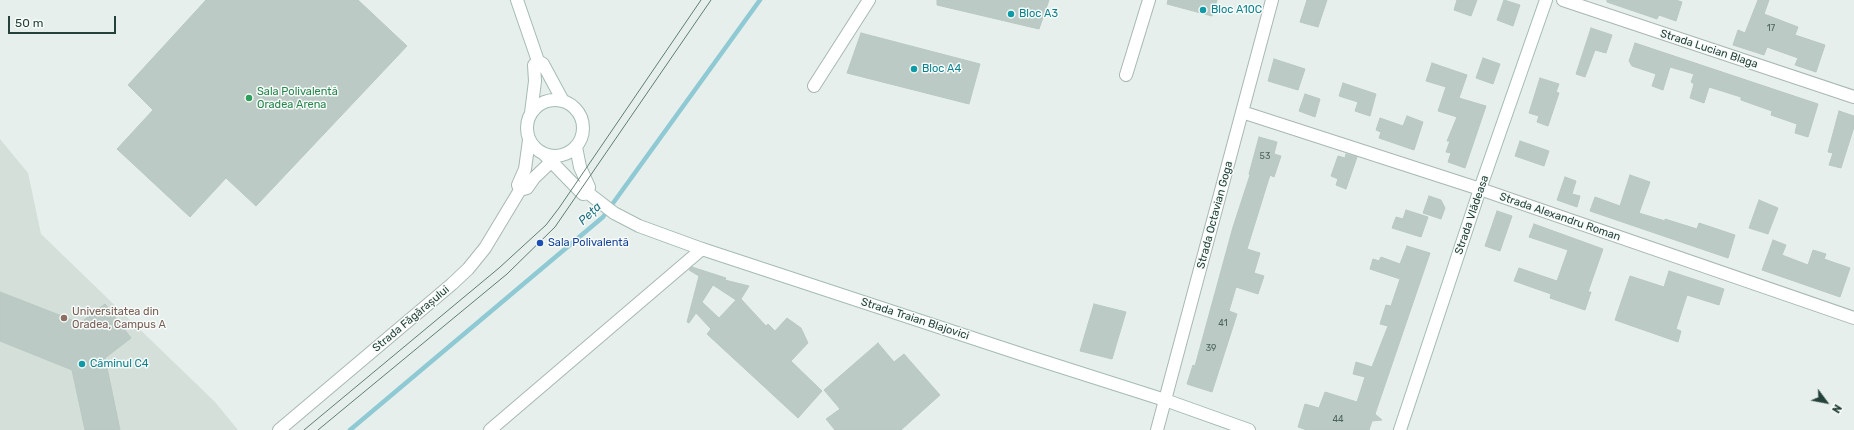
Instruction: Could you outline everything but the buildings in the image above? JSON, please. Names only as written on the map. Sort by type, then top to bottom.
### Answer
[{"type":"street","points":[[517,0],[538,61],[543,64],[563,101],[578,111],[583,124],[582,137],[576,148],[567,154],[550,158],[536,149],[529,140],[526,126],[531,113],[535,85],[534,65],[538,61]]},
{"type":"street","points":[[814,86],[869,0]]},
{"type":"street","points":[[1126,75],[1149,0]]},
{"type":"street","name":"Strada Octavian Goga","points":[[1157,430],[1272,0]]},
{"type":"street","name":"Strada Vlădeasa","points":[[1400,430],[1480,189],[1546,0]]},
{"type":"street","name":"Strada Lucian Blaga","points":[[1563,0],[1854,97]]},
{"type":"street","points":[[531,113],[540,104],[546,101],[563,101]]},
{"type":"street","name":"Strada Alexandru Roman","points":[[1242,112],[1480,189],[1854,318]]},
{"type":"street","name":"Strada Făgărașului","points":[[520,190],[518,185],[525,169],[529,140]]},
{"type":"street","points":[[576,148],[580,167],[589,187],[589,195]]},
{"type":"street","name":"Strada Traian Blajovici","points":[[550,158],[583,194],[589,195],[614,213],[639,226],[702,249],[1030,358],[1165,400],[1249,430]]},
{"type":"street","name":"Strada Făgărașului","points":[[280,430],[468,269],[485,248],[520,190],[526,188],[550,158]]},
{"type":"street","points":[[490,430],[702,249]]},
{"type":"shaded area","name":"Universitatea din Oradea, Campus A","points":[[0,139],[28,173],[41,234],[215,402],[238,430],[0,430]]},
{"type":"waterway","name":"Peța","points":[[350,430],[603,217],[760,0]]},
{"type":"tram line","points":[[304,430],[499,268],[546,225],[701,0]]},
{"type":"tram line","points":[[318,430],[507,274],[555,227],[711,0]]},
{"type":"place","name":"Bloc A10C","points":[[1203,10]]},
{"type":"place","name":"Bloc A3","points":[[1011,14]]},
{"type":"place","name":"Bloc A4","points":[[914,69]]},
{"type":"place","name":"Sala Polivalentă Oradea Arena","points":[[249,98]]},
{"type":"place","name":"Sala Polivalentă","points":[[540,243]]},
{"type":"place","name":"Universitatea din Oradea, Campus A","points":[[64,318]]},
{"type":"place","name":"Căminul C4","points":[[82,364]]}]
